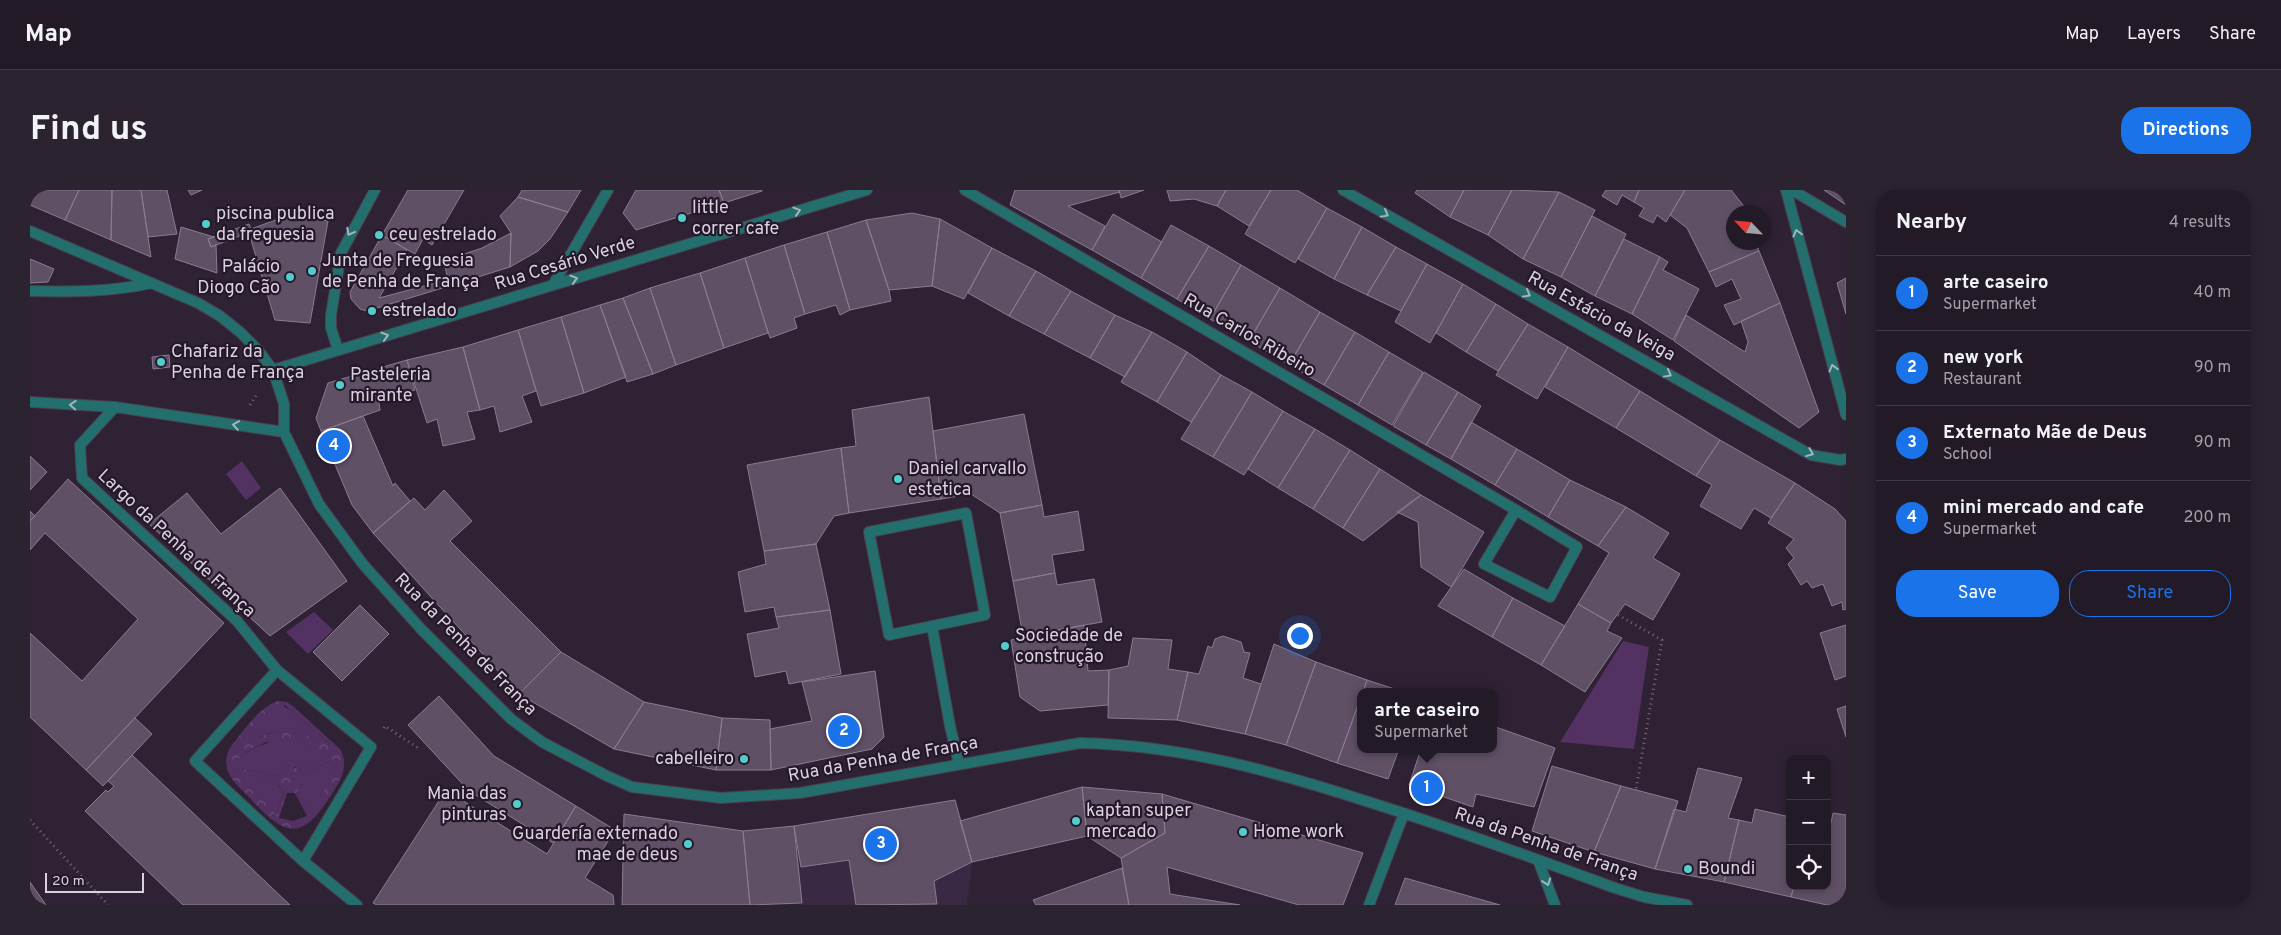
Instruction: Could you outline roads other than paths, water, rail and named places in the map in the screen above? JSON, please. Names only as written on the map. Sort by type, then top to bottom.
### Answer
[{"type":"street","points":[[338,350],[331,328],[331,315],[341,253],[375,190]]},
{"type":"street","points":[[553,285],[608,190]]},
{"type":"street","points":[[831,201],[837,190]]},
{"type":"street","name":"Rua Cesário Verde","points":[[273,370],[868,190]]},
{"type":"street","name":"Rua Carlos Ribeiro","points":[[965,190],[1516,510],[1578,547],[1550,597],[1484,564],[1516,510]]},
{"type":"street","name":"Rua Estácio da Veiga","points":[[1343,190],[1811,454],[1840,460],[1846,459]]},
{"type":"street","points":[[1786,190],[1846,415]]},
{"type":"street","points":[[1792,190],[1846,222]]},
{"type":"street","name":"Rua da Penha de França","points":[[30,231],[198,303],[220,316],[258,350],[273,370],[284,404],[284,432],[319,504],[362,563],[421,629],[511,720],[542,742],[632,787],[721,798],[800,792],[1080,743],[1122,744],[1166,750],[1286,775],[1404,813],[1615,888],[1644,897],[1687,905]]},
{"type":"street","points":[[30,292],[123,289],[152,283]]},
{"type":"street","points":[[30,402],[115,407],[284,432]]},
{"type":"street","name":"Largo da Penha de França","points":[[115,407],[80,445],[82,478],[237,621],[277,670],[370,747],[303,861]]},
{"type":"street","points":[[966,512],[985,615],[932,626],[888,634],[869,532],[966,512]]},
{"type":"street","points":[[932,626],[950,726],[959,764]]},
{"type":"street","points":[[277,670],[196,761],[303,861],[357,905]]},
{"type":"street","points":[[1369,905],[1404,813]]},
{"type":"street","points":[[1538,860],[1555,905]]},
{"type":"place","name":"little correr cafe","points":[[682,218]]},
{"type":"place","name":"piscina publica da freguesia","points":[[206,224]]},
{"type":"place","name":"ceu estrelado","points":[[379,235]]},
{"type":"place","name":"Junta de Freguesia de Penha de França","points":[[312,271]]},
{"type":"place","name":"Palácio Diogo Cão","points":[[290,277]]},
{"type":"place","name":"estrelado","points":[[372,311]]},
{"type":"place","name":"Chafariz da Penha de França","points":[[161,362]]},
{"type":"place","name":"Pasteleria mirante","points":[[340,385]]},
{"type":"place","name":"mini mercado and cafe","points":[[334,446]]},
{"type":"place","name":"Daniel carvallo estetica","points":[[898,479]]},
{"type":"place","name":"Sociedade de construção","points":[[1005,646]]},
{"type":"place","name":"new york","points":[[844,731]]},
{"type":"place","name":"cabelleiro","points":[[744,759]]},
{"type":"place","name":"arte caseiro","points":[[1427,788]]},
{"type":"place","name":"Mania das pinturas","points":[[517,804]]},
{"type":"place","name":"kaptan super mercado","points":[[1076,821]]},
{"type":"place","name":"Home work","points":[[1243,832]]},
{"type":"place","name":"Guardería externado mae de deus","points":[[688,844]]},
{"type":"place","name":"Externato Mãe de Deus","points":[[881,844]]},
{"type":"place","name":"Boundi","points":[[1688,869]]}]
